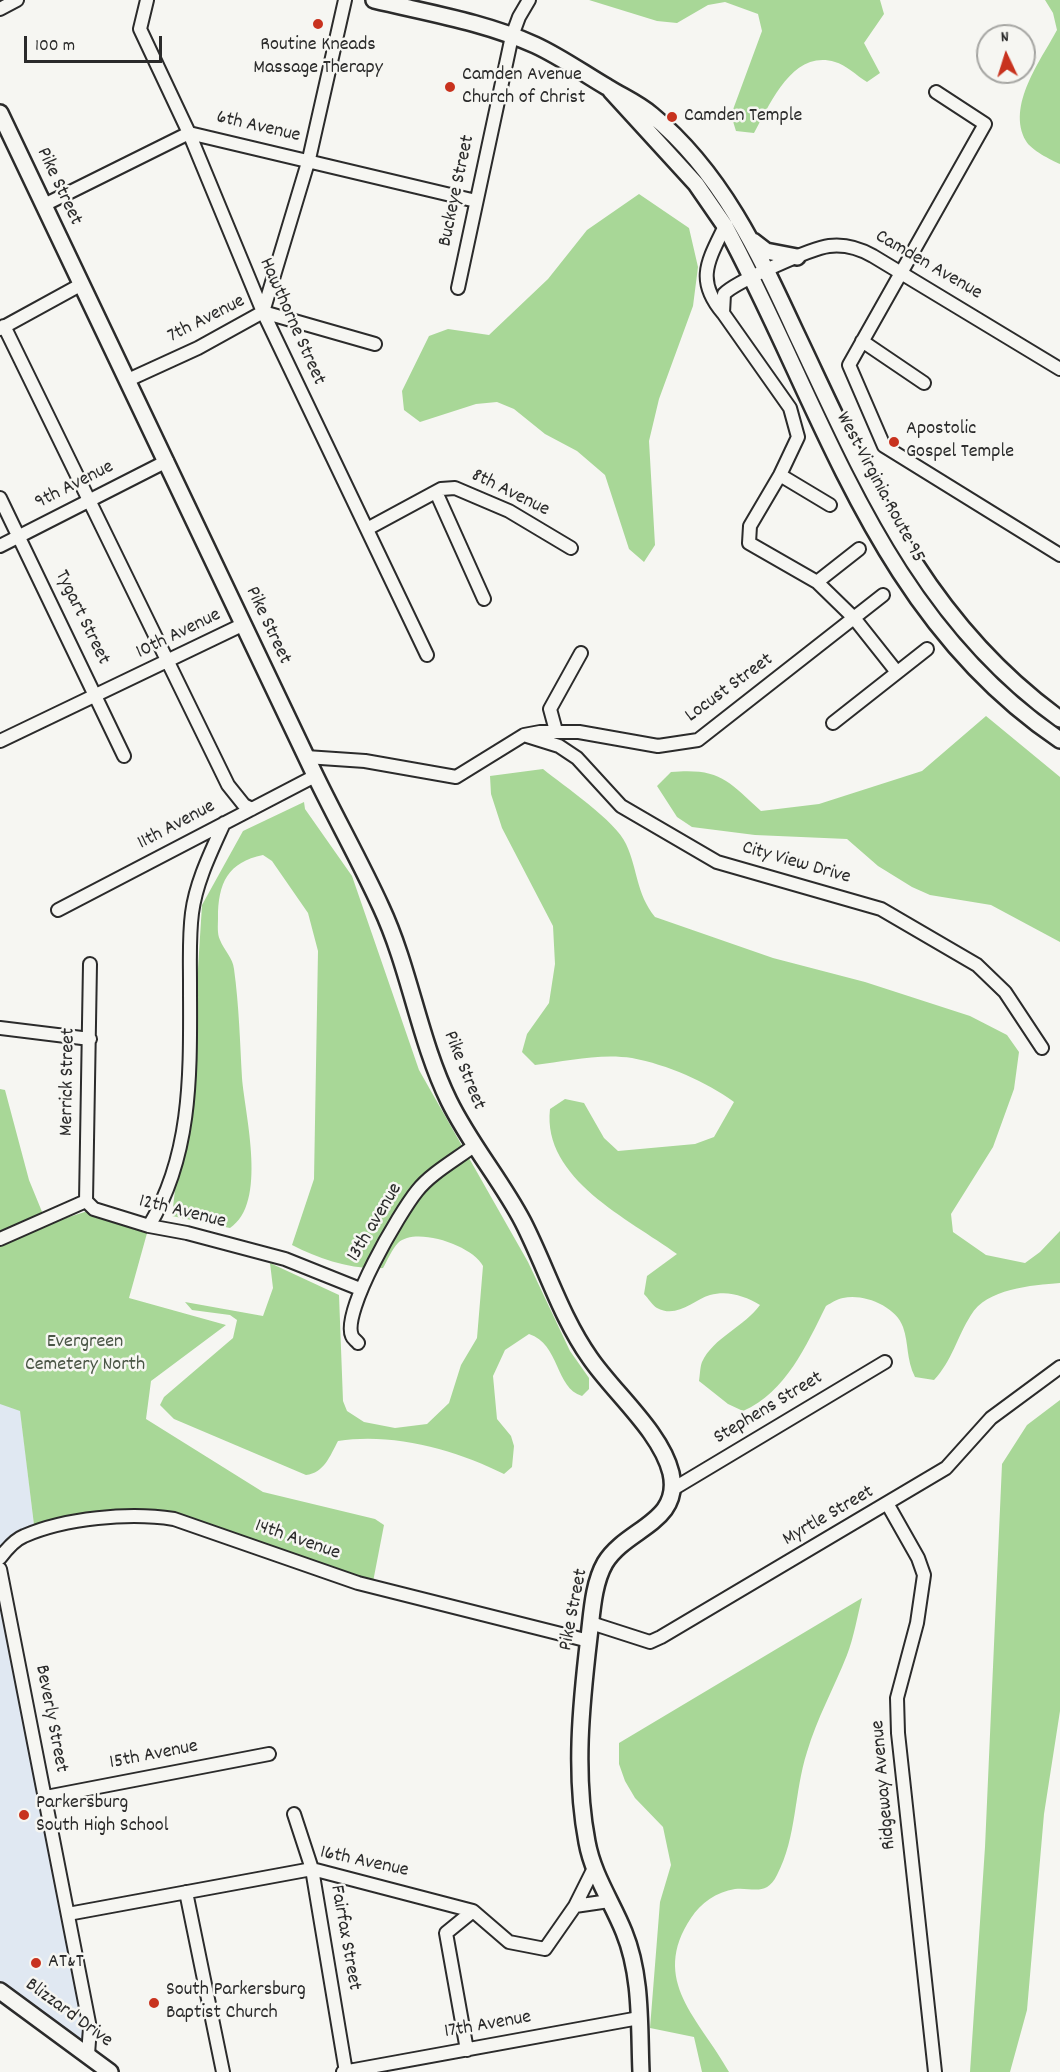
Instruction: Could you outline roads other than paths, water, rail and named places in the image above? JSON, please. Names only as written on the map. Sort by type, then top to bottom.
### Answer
[{"type":"main road","points":[[374,0],[512,36],[575,65],[650,113],[685,146],[726,197],[767,271]]},
{"type":"main road","points":[[609,88],[621,105],[696,184],[725,226],[752,278]]},
{"type":"main road","name":"Pike Street","points":[[0,113],[315,776],[394,934],[445,1094],[520,1216],[574,1331],[590,1359],[662,1451],[671,1476],[673,1489],[670,1504],[662,1514],[625,1541],[603,1567],[591,1623],[581,1706],[580,1756],[583,1815],[594,1868],[631,1952],[639,2018],[642,2072]]},
{"type":"main road","points":[[751,240],[766,251],[797,257]]},
{"type":"main road","name":"West Virginia Route 95","points":[[767,271],[876,498],[910,559],[937,599],[972,640],[1011,680],[1060,719]]},
{"type":"main road","name":"West Virginia Route 95","points":[[752,278],[864,512],[905,583],[938,627],[987,680],[1060,740]]},
{"type":"main road","name":"Blizzard Drive","points":[[0,1991],[110,2072]]},
{"type":"street","points":[[0,9],[17,0]]},
{"type":"street","name":"Hawthorne Street","points":[[147,0],[140,29],[189,133],[263,312],[427,655]]},
{"type":"street","points":[[263,312],[309,159],[345,0]]},
{"type":"street","name":"Buckeye Street","points":[[458,288],[512,36],[529,0]]},
{"type":"street","points":[[936,92],[985,124],[849,364],[884,446],[1060,555]]},
{"type":"street","name":"6th Avenue","points":[[44,205],[189,133],[309,159],[476,201]]},
{"type":"street","points":[[725,226],[711,255],[706,273],[709,297],[723,313],[790,408],[798,437],[780,475],[750,526],[749,543],[817,582],[854,618],[896,671]]},
{"type":"street","name":"Camden Avenue","points":[[723,313],[724,294],[729,289],[824,247],[850,247],[865,252],[902,273],[1060,369]]},
{"type":"street","points":[[82,284],[2,327],[170,662],[228,785],[244,806],[252,809]]},
{"type":"street","name":"7th Avenue","points":[[128,380],[198,348],[263,312],[375,344]]},
{"type":"street","points":[[862,341],[924,383]]},
{"type":"street","name":"9th Avenue","points":[[0,546],[167,461]]},
{"type":"street","points":[[780,475],[830,505]]},
{"type":"street","name":"8th Avenue","points":[[367,529],[436,492],[455,488],[509,511],[571,548]]},
{"type":"street","points":[[436,492],[484,599]]},
{"type":"street","name":"Tygart Street","points":[[0,498],[97,695],[124,756]]},
{"type":"street","points":[[817,582],[859,549]]},
{"type":"street","name":"Locust Street","points":[[524,735],[556,731],[579,732],[658,746],[698,740],[883,595]]},
{"type":"street","name":"10th Avenue","points":[[0,741],[170,662],[244,624]]},
{"type":"street","points":[[833,723],[896,671],[927,649]]},
{"type":"street","points":[[556,731],[550,709],[581,653]]},
{"type":"street","points":[[306,757],[365,761],[456,777],[524,735]]},
{"type":"street","name":"City View Drive","points":[[524,735],[559,746],[577,758],[621,806],[717,862],[881,909],[977,965],[1005,992],[1042,1048]]},
{"type":"street","name":"11th Avenue","points":[[58,910],[315,776]]},
{"type":"street","points":[[149,1226],[158,1211],[179,1159],[189,1097],[192,913],[207,858],[224,823]]},
{"type":"street","name":"Merrick Street","points":[[86,1201],[90,964]]},
{"type":"street","points":[[0,1028],[90,1039]]},
{"type":"street","name":"13th avenue","points":[[358,1343],[351,1335],[350,1323],[360,1289],[418,1189],[475,1145]]},
{"type":"street","points":[[0,1239],[86,1201]]},
{"type":"street","name":"12th Avenue","points":[[86,1201],[94,1209],[149,1226],[187,1233],[285,1259],[360,1289]]},
{"type":"street","name":"Stephens Street","points":[[673,1489],[885,1362]]},
{"type":"street","name":"Myrtle Street","points":[[591,1623],[650,1642],[888,1505],[946,1468],[991,1418],[1060,1367]]},
{"type":"street","name":"Ridgeway Avenue","points":[[888,1505],[918,1558],[924,1575],[917,1623],[897,1698],[935,2072]]},
{"type":"street","name":"14th Avenue","points":[[0,1557],[22,1536],[68,1523],[148,1515],[174,1519],[358,1583],[589,1641]]},
{"type":"street","name":"Beverly Street","points":[[0,1569],[90,2028],[88,2054]]},
{"type":"street","name":"15th Avenue","points":[[46,1797],[269,1754]]},
{"type":"street","name":"Fairfax Street","points":[[294,1814],[312,1869],[345,2072]]},
{"type":"street","name":"16th Avenue","points":[[68,1914],[312,1869],[473,1911],[509,1942],[545,1949],[575,1906],[594,1868]]},
{"type":"street","points":[[186,1892],[223,2072]]},
{"type":"street","points":[[575,1906],[609,1901]]},
{"type":"street","points":[[467,2050],[446,1933],[473,1911]]},
{"type":"street","name":"17th Avenue","points":[[345,2072],[639,2018]]},
{"type":"place","name":"Routine Kneads Massage Therapy","points":[[318,24]]},
{"type":"place","name":"Camden Avenue Church of Christ","points":[[450,87]]},
{"type":"place","name":"Camden Temple","points":[[672,117]]},
{"type":"place","name":"Apostolic Gospel Temple","points":[[894,442]]},
{"type":"place","name":"Parkersburg South High School","points":[[24,1815]]},
{"type":"place","name":"AT&T","points":[[36,1963]]},
{"type":"place","name":"South Parkersburg Baptist Church","points":[[154,2003]]},
{"type":"park label","name":"Evergreen Cemetery North","points":[[85,1354]]}]
